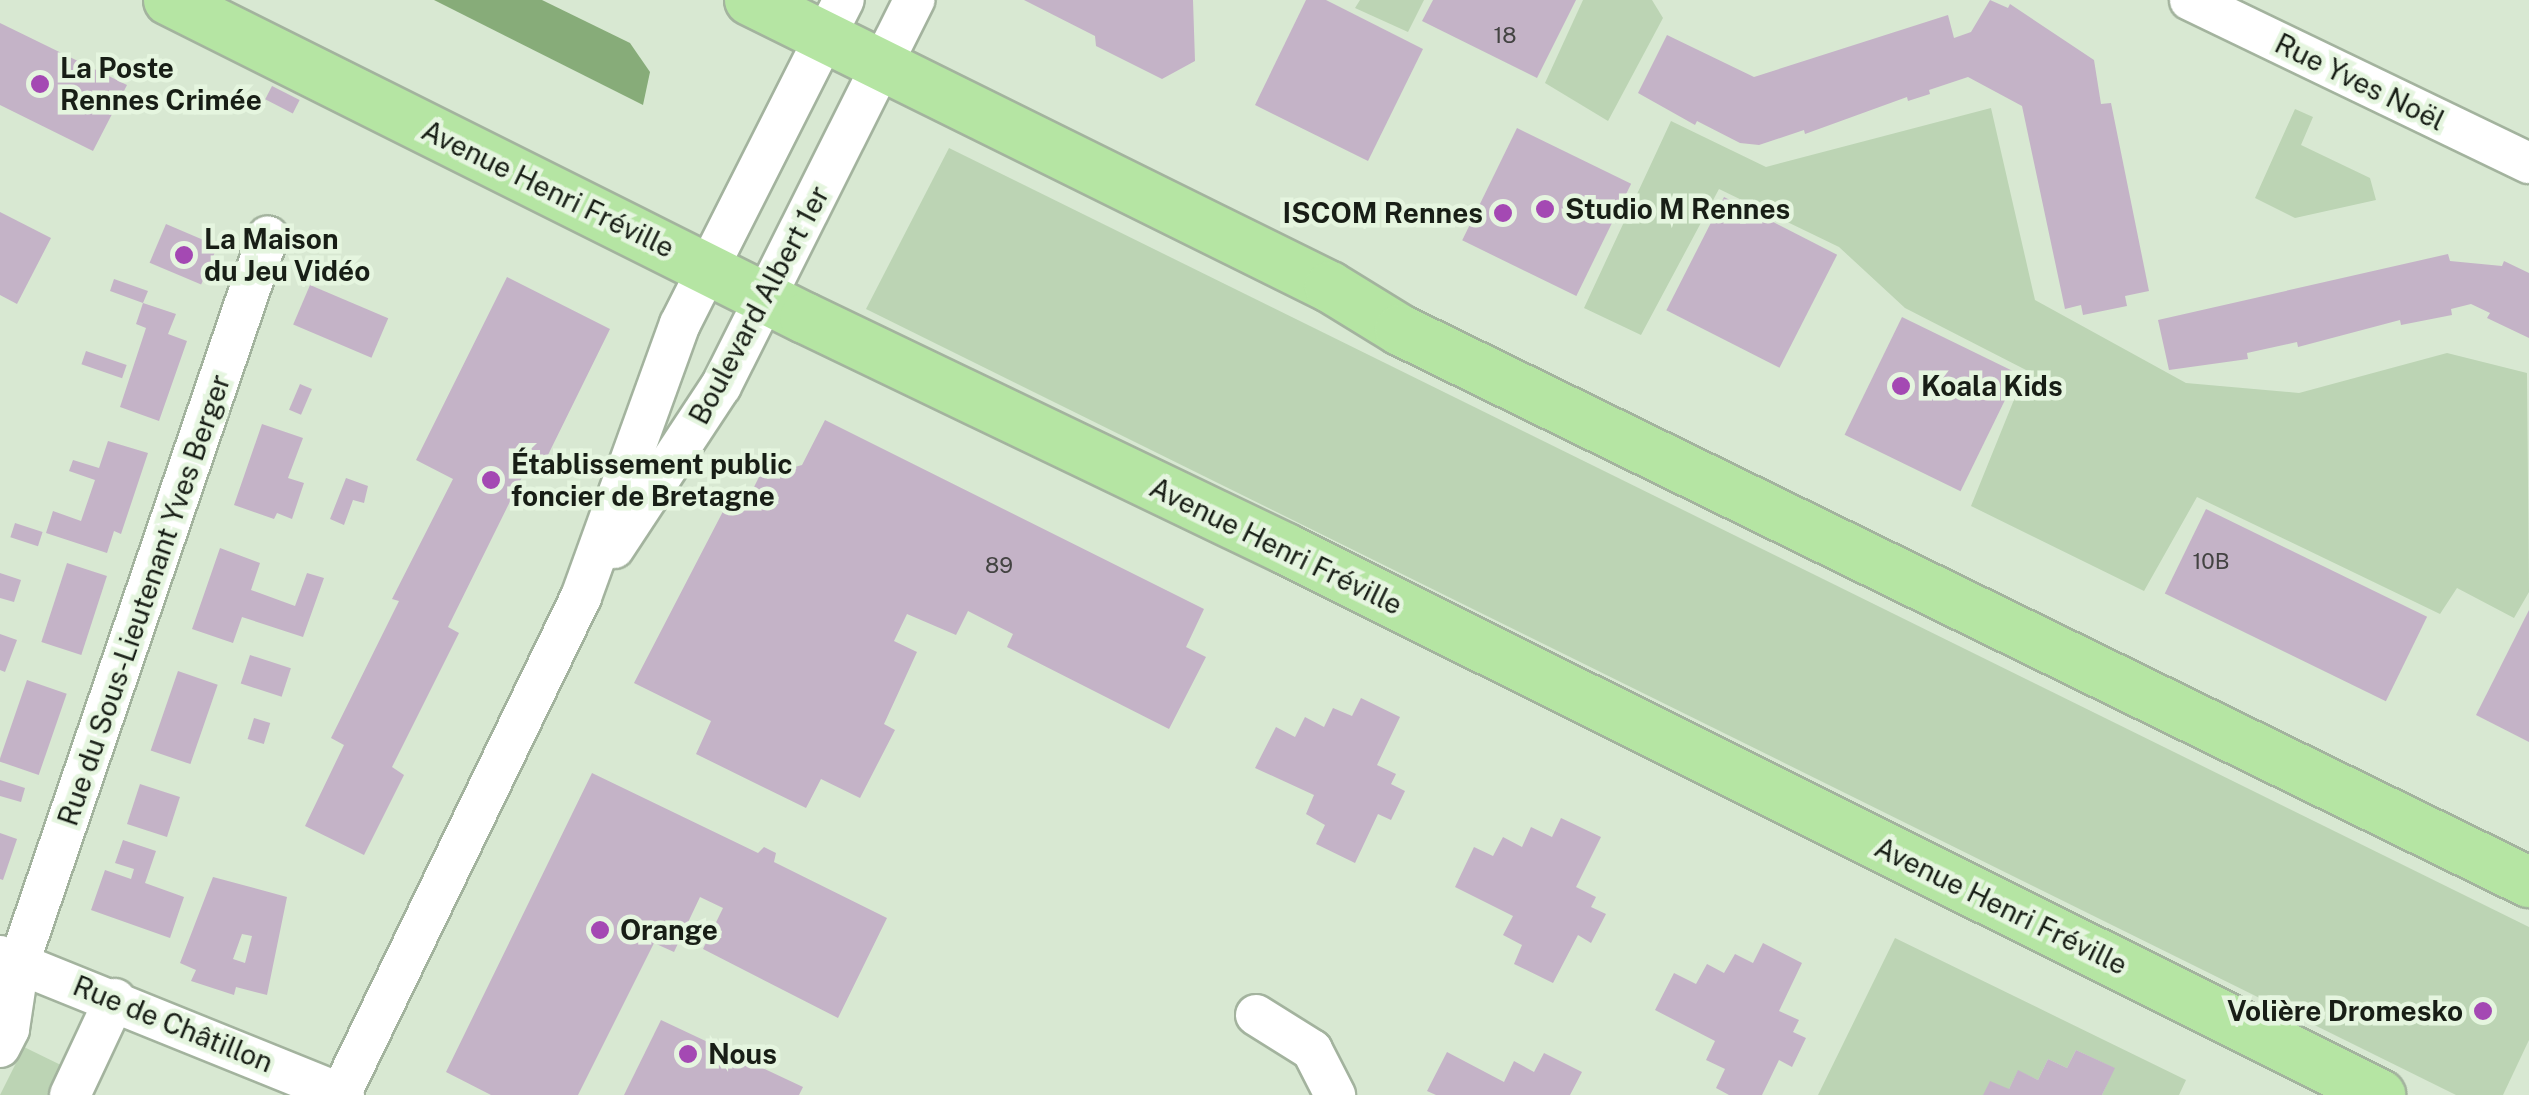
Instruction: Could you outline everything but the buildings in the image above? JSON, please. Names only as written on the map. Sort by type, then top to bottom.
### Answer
[{"type":"main road","name":"Avenue Henri Fréville","points":[[170,0],[764,298],[1286,550],[2380,1095]]},
{"type":"main road","points":[[750,0],[834,19],[881,66],[1330,287],[1400,330],[2529,882]]},
{"type":"street","name":"Boulevard Albert 1er","points":[[581,597],[707,411],[914,0]]},
{"type":"street","name":"Rue Yves Noël","points":[[2190,0],[2529,163]]},
{"type":"street","name":"Boulevard Albert 1er","points":[[342,1094],[581,597],[680,324],[834,19]]},
{"type":"street","name":"Rue du Sous-Lieutenant Yves Berger","points":[[0,1047],[8,1029],[10,959],[268,236]]},
{"type":"street","name":"Rue de Châtillon","points":[[10,959],[342,1094]]},
{"type":"street","points":[[70,1095],[115,999]]},
{"type":"street","points":[[1256,1016],[1312,1050],[1335,1095]]},
{"type":"green space","points":[[434,0],[542,0],[630,43],[650,72],[643,105]]},
{"type":"green space","points":[[1360,0],[1424,0],[1408,32],[1355,8]]},
{"type":"green space","points":[[1583,0],[1652,0],[1663,18],[1608,121],[1545,83]]},
{"type":"green space","points":[[1991,108],[2035,300],[2186,383],[2299,393],[2447,353],[2527,373],[2529,592],[2514,618],[2457,588],[2440,614],[2197,497],[2144,591],[1971,506],[2026,370],[1905,308],[1839,247],[1719,189],[1641,335],[1584,308],[1671,121],[1766,167]]},
{"type":"green space","points":[[2295,109],[2313,117],[2301,145],[2370,178],[2376,200],[2295,218],[2255,198]]},
{"type":"green space","points":[[949,148],[2529,927],[2529,1040],[2503,1095],[2456,1095],[866,309]]},
{"type":"green space","points":[[1895,938],[2186,1080],[2179,1095],[2102,1095],[2114,1068],[2076,1050],[2067,1068],[2048,1059],[2038,1080],[2018,1071],[2009,1089],[1983,1095],[1818,1095]]},
{"type":"green space","points":[[24,1047],[67,1068],[54,1095],[0,1095]]},
{"type":"place","name":"La Poste Rennes Crimée","points":[[40,84]]},
{"type":"place","name":"Studio M Rennes","points":[[1545,209]]},
{"type":"place","name":"ISCOM Rennes","points":[[1503,213]]},
{"type":"place","name":"La Maison du Jeu Vidéo","points":[[184,255]]},
{"type":"place","name":"Koala Kids","points":[[1901,386]]},
{"type":"place","name":"Établissement public foncier de Bretagne","points":[[491,480]]},
{"type":"place","name":"Orange","points":[[600,930]]},
{"type":"place","name":"Volière Dromesko","points":[[2483,1011]]},
{"type":"place","name":"Nous","points":[[688,1054]]}]
